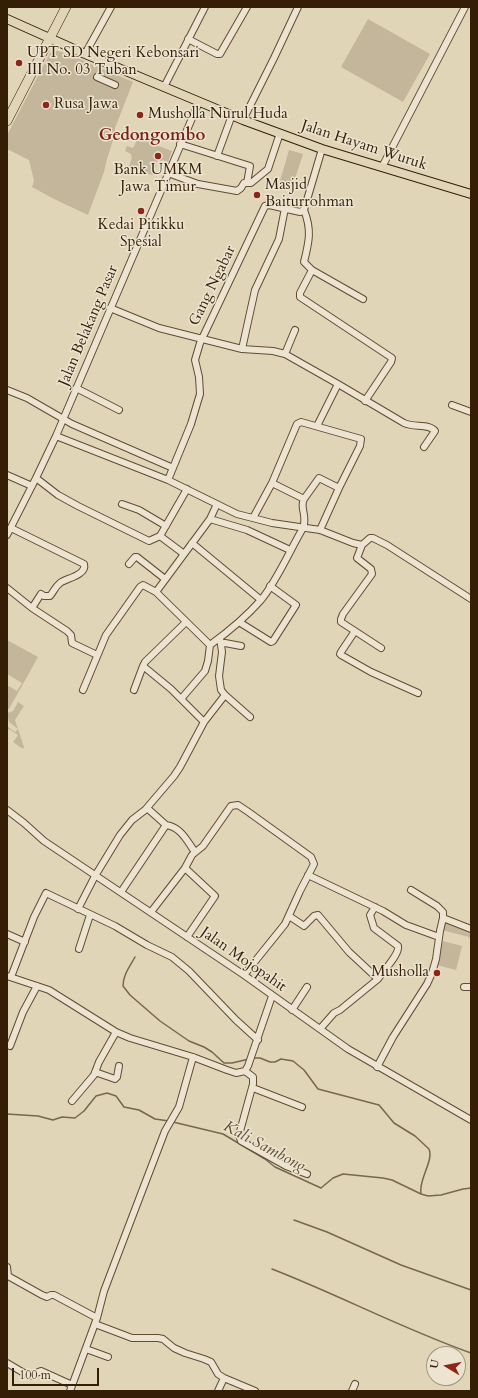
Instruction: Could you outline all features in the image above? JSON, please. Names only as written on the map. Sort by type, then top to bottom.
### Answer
[{"type":"highway","points":[[7,120],[66,7]]},
{"type":"main road","name":"Jalan Hayam Wuruk","points":[[7,19],[85,54],[243,120],[322,149],[471,194]]},
{"type":"street","points":[[85,54],[111,7]]},
{"type":"street","points":[[164,87],[205,7]]},
{"type":"street","points":[[188,39],[217,54],[220,54],[247,7]]},
{"type":"street","points":[[243,120],[298,7]]},
{"type":"street","points":[[382,167],[465,7]]},
{"type":"street","points":[[97,77],[115,85]]},
{"type":"street","name":"Jalan Belakang Pasar","points":[[7,535],[56,436],[199,102]]},
{"type":"street","points":[[217,156],[232,115]]},
{"type":"street","points":[[168,173],[198,184],[236,191],[241,188],[244,182],[251,183],[268,169],[280,133]]},
{"type":"street","points":[[180,144],[250,166],[246,183]]},
{"type":"street","points":[[322,149],[304,210],[310,233],[304,262],[312,270],[363,298]]},
{"type":"street","name":"Gang Ngabar","points":[[168,480],[191,424],[200,394],[199,377],[195,360],[202,339],[265,206],[269,205],[300,212],[304,210]]},
{"type":"street","points":[[242,349],[255,290],[279,239],[285,208]]},
{"type":"street","points":[[312,270],[300,294],[300,298],[392,358],[391,362],[365,401]]},
{"type":"street","points":[[110,308],[159,328],[242,349],[273,351],[285,354],[406,425],[427,426],[434,429],[424,447]]},
{"type":"street","points":[[285,354],[295,330]]},
{"type":"street","points":[[317,426],[338,384]]},
{"type":"street","points":[[76,388],[119,410]]},
{"type":"street","points":[[7,390],[27,398],[88,431],[173,468]]},
{"type":"street","points":[[452,405],[471,412]]},
{"type":"street","points":[[253,518],[272,483],[297,424],[301,422],[361,440],[360,446],[320,530]]},
{"type":"street","points":[[56,436],[168,480],[237,514],[279,525],[320,530],[362,545]]},
{"type":"street","points":[[7,475],[32,486]]},
{"type":"street","points":[[36,478],[58,495],[151,541],[160,536],[187,489]]},
{"type":"street","points":[[210,645],[221,641],[261,600],[303,528],[305,520],[302,505],[304,499],[319,478],[339,488]]},
{"type":"street","points":[[272,483],[304,499]]},
{"type":"street","points":[[122,504],[139,510],[166,526]]},
{"type":"street","points":[[156,592],[210,519],[217,504]]},
{"type":"street","points":[[210,519],[247,530],[290,550]]},
{"type":"street","points":[[11,528],[84,564],[85,566],[82,572],[61,582],[55,587],[50,596],[44,596],[41,594],[32,608]]},
{"type":"street","points":[[160,536],[184,554]]},
{"type":"street","points":[[381,648],[341,622],[341,619],[372,574],[371,569],[357,558],[362,545],[370,538],[373,538],[471,599]]},
{"type":"street","points":[[192,542],[261,600]]},
{"type":"street","points":[[129,564],[135,557],[137,557],[165,579]]},
{"type":"street","points":[[83,690],[108,630],[143,585],[156,592],[210,645]]},
{"type":"street","points":[[239,622],[272,642],[273,641],[296,605],[270,586]]},
{"type":"street","points":[[7,588],[32,608],[67,631],[71,635],[72,643],[97,656]]},
{"type":"street","points":[[134,690],[145,662],[186,622]]},
{"type":"street","points":[[355,631],[340,654],[371,672],[418,693]]},
{"type":"street","points":[[221,641],[241,646]]},
{"type":"street","points":[[221,641],[222,652],[219,676],[221,690],[224,695],[250,717]]},
{"type":"street","points":[[181,699],[205,671],[210,645]]},
{"type":"street","points":[[143,666],[181,699],[204,722]]},
{"type":"street","points":[[78,909],[95,876],[123,831],[132,820],[147,808],[180,767],[204,722],[224,695]]},
{"type":"street","points":[[151,912],[185,868],[192,855],[203,846],[231,806],[238,805],[311,857],[314,864],[285,924],[244,975]]},
{"type":"street","points":[[147,808],[166,825],[178,829],[195,852]]},
{"type":"street","name":"Jalan Mojopahit","points":[[7,810],[44,841],[244,975],[348,1049],[471,1120]]},
{"type":"street","points":[[121,892],[166,825]]},
{"type":"street","points":[[185,868],[215,895],[187,937]]},
{"type":"street","points":[[308,875],[375,907],[406,925],[439,937]]},
{"type":"street","points":[[377,1067],[393,1037],[430,977],[436,959],[443,912],[411,890]]},
{"type":"street","points":[[258,1040],[246,1030],[181,963],[166,953],[147,945],[115,926],[48,894],[45,894],[9,977],[56,994],[116,1032],[130,1038],[193,1057],[236,1073],[247,1069],[258,1040],[272,996]]},
{"type":"street","points":[[320,1029],[334,1013],[340,1010],[378,979],[397,954],[399,948],[398,946],[374,928],[370,915],[375,907]]},
{"type":"street","points":[[79,949],[90,915]]},
{"type":"street","points":[[289,916],[304,926],[314,916],[318,915],[349,952],[378,979]]},
{"type":"street","points":[[443,918],[471,929]]},
{"type":"street","points":[[7,934],[24,942]]},
{"type":"street","points":[[10,1046],[23,1012],[37,986]]},
{"type":"street","points":[[464,987],[471,987]]},
{"type":"street","points":[[292,1010],[308,988]]},
{"type":"street","points":[[72,1102],[91,1080],[99,1062],[116,1032]]},
{"type":"street","points":[[7,1363],[29,1376],[41,1371],[71,1388],[96,1321],[113,1265],[167,1127],[179,1107],[193,1057]]},
{"type":"street","points":[[95,1072],[115,1079],[117,1077],[119,1066]]},
{"type":"street","points":[[247,1069],[253,1077],[253,1088],[239,1135],[241,1141],[286,1166],[307,1174]]},
{"type":"street","points":[[253,1088],[302,1107]]},
{"type":"street","points":[[7,1267],[8,1276],[42,1295],[47,1297],[54,1295],[96,1321],[132,1338],[163,1339],[174,1348],[211,1362],[218,1374],[224,1378],[255,1391]]},
{"type":"street","points":[[86,1349],[108,1357]]},
{"type":"street","points":[[218,1391],[224,1378]]},
{"type":"street","points":[[352,1391],[355,1384]]},
{"type":"shaded area","points":[[368,19],[430,54],[403,102],[341,67]]},
{"type":"shaded area","points":[[53,51],[68,54],[133,82],[115,128],[115,134],[104,172],[88,215],[32,187],[34,181],[29,160],[7,149],[7,135],[50,53]]},
{"type":"shaded area","points":[[138,138],[172,151],[168,162],[158,160],[153,175],[143,173],[143,170],[129,167],[132,157],[131,154],[125,151],[127,146],[133,148]]},
{"type":"shaded area","points":[[289,150],[303,154],[293,185],[280,181]]},
{"type":"shaded area","points":[[7,640],[38,657],[9,709],[7,709],[7,685],[17,691],[22,683],[7,674]]},
{"type":"shaded area","points":[[18,702],[24,706],[15,720],[18,729],[9,722],[7,713],[13,711]]},
{"type":"shaded area","points":[[7,726],[15,732],[18,729],[24,747],[23,749],[13,742],[18,735],[9,729],[7,732]]},
{"type":"shaded area","points":[[446,922],[471,931],[471,942],[469,937],[442,930],[444,923]]},
{"type":"shaded area","points":[[443,941],[462,946],[456,970],[437,965]]},
{"type":"waterway","points":[[135,957],[123,982],[123,986],[130,995],[160,1021],[189,1041],[212,1052],[224,1063],[232,1063],[249,1059]]},
{"type":"waterway","points":[[252,1058],[260,1058],[270,1062],[275,1062],[281,1059],[293,1061],[304,1070],[318,1089],[379,1105],[394,1123],[415,1136],[429,1149],[430,1154],[422,1183],[421,1194]]},
{"type":"waterway","name":"Kali Sambong","points":[[7,1114],[38,1116],[53,1120],[62,1117],[75,1118],[84,1111],[96,1096],[107,1093],[116,1096],[124,1107],[139,1110],[155,1119],[169,1121]]},
{"type":"waterway","name":"Kali Sambong","points":[[173,1122],[223,1134],[265,1159],[275,1167],[321,1188],[333,1178],[343,1174],[392,1180],[428,1196],[441,1195],[471,1188]]},
{"type":"waterway","points":[[294,1220],[327,1232],[401,1265],[471,1290]]},
{"type":"waterway","points":[[272,1269],[446,1344],[471,1353]]},
{"type":"place","name":"UPT SD Negeri Kebonsari III No. 03 Tuban","points":[[19,63]]},
{"type":"place","name":"Rusa Jawa","points":[[46,105]]},
{"type":"place","name":"Musholla Nurul Huda","points":[[140,115]]},
{"type":"place","name":"Bank UMKM Jawa Timur","points":[[158,156]]},
{"type":"place","name":"Masjid Baiturrohman","points":[[257,195]]},
{"type":"place","name":"Kedai Pitikku Spesial","points":[[141,211]]},
{"type":"place","name":"Musholla","points":[[437,973]]},
{"type":"district","name":"Gedongombo","points":[[152,136]]}]
